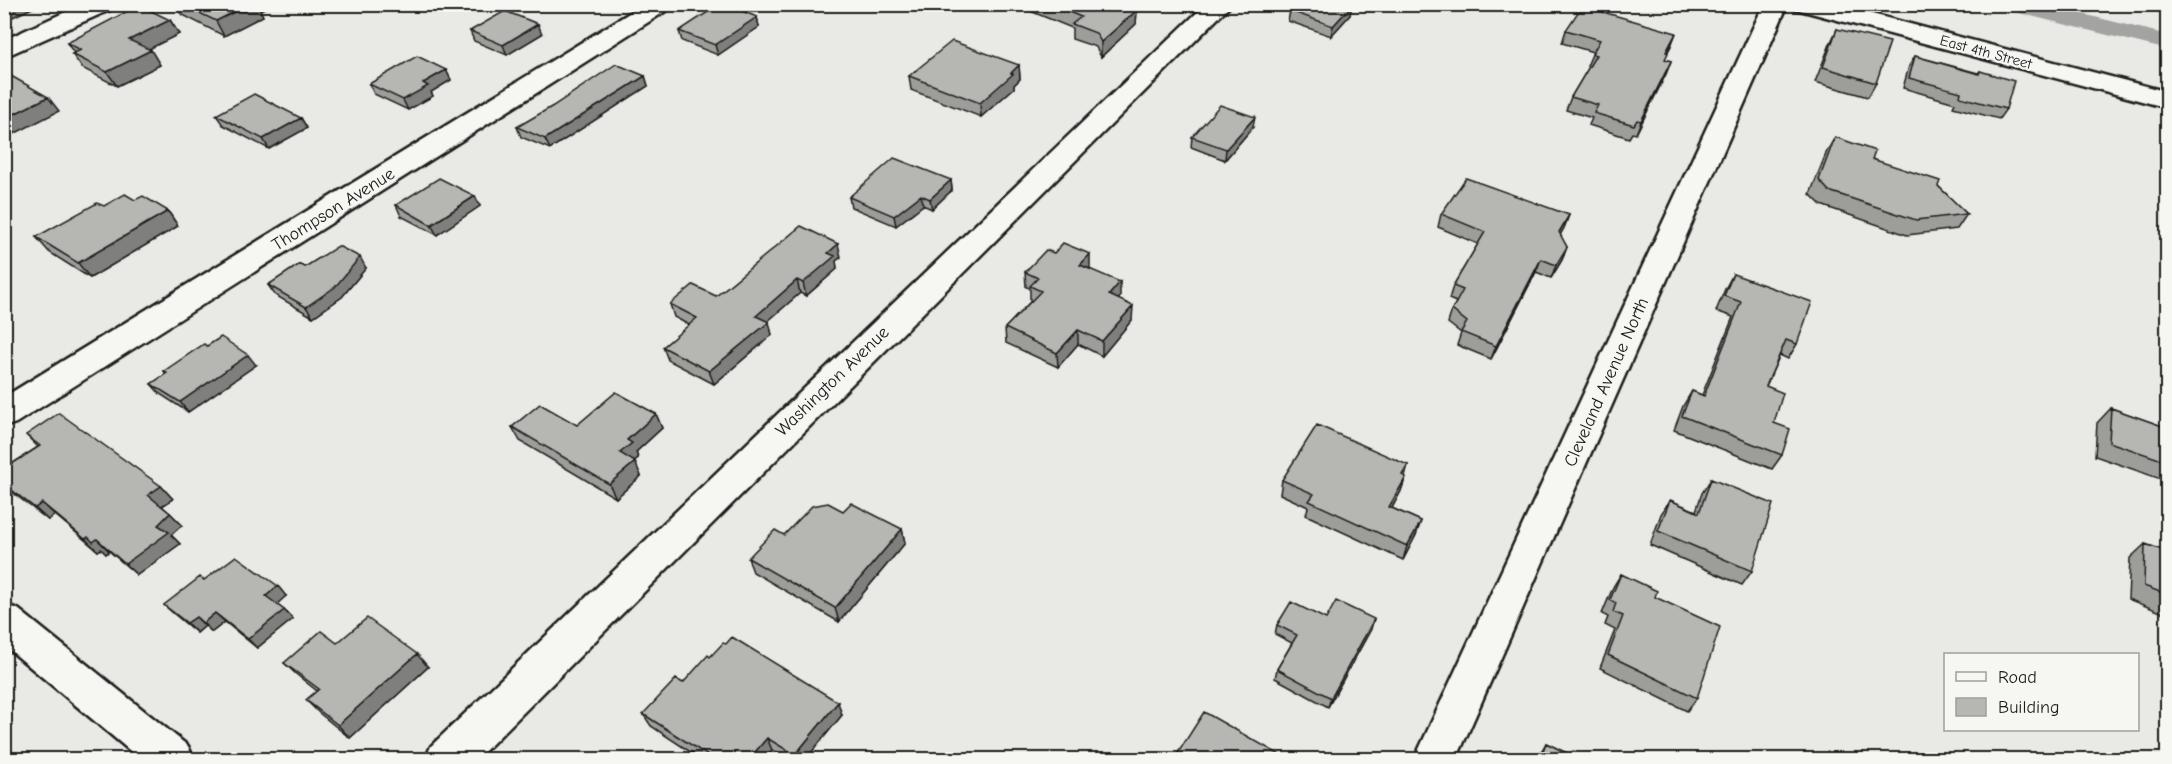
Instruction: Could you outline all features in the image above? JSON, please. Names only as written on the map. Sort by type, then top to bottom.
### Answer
[{"type":"street","points":[[4,50],[104,4]]},
{"type":"street","name":"Thompson Avenue","points":[[4,414],[661,4]]},
{"type":"street","name":"Washington Avenue","points":[[446,759],[1220,4]]},
{"type":"street","name":"Cleveland Avenue North","points":[[1435,759],[1776,4]]},
{"type":"street","name":"East 4th Street","points":[[1804,4],[2168,100]]},
{"type":"street","points":[[4,621],[172,759]]},
{"type":"building","points":[[4,4],[14,4],[4,9]]},
{"type":"building","points":[[181,4],[250,4],[216,21]]},
{"type":"building","points":[[720,4],[757,17],[715,45],[679,31]]},
{"type":"building","points":[[1050,4],[1120,4],[1137,10],[1101,42],[1096,33],[1072,24],[1081,17]]},
{"type":"building","points":[[1296,4],[1352,5],[1333,26],[1290,11]]},
{"type":"building","points":[[139,5],[170,20],[129,40],[151,50],[107,72],[72,54],[81,50],[67,43]]},
{"type":"building","points":[[1582,6],[1676,33],[1666,52],[1668,53],[1665,59],[1671,61],[1641,121],[1637,120],[1634,125],[1594,113],[1598,105],[1571,97],[1596,55],[1592,54],[1600,40],[1566,30]]},
{"type":"building","points":[[505,11],[538,24],[503,45],[470,31]]},
{"type":"building","points":[[1837,29],[1890,42],[1876,83],[1823,67]]},
{"type":"building","points":[[952,41],[1019,65],[1011,73],[1013,74],[980,103],[909,76]]},
{"type":"building","points":[[417,56],[446,70],[423,83],[428,86],[403,100],[369,84]]},
{"type":"building","points":[[1915,56],[2014,81],[2006,109],[1960,97],[1961,92],[1909,78]]},
{"type":"building","points":[[616,64],[645,76],[545,139],[517,127],[553,106]]},
{"type":"building","points":[[4,72],[48,97],[4,119]]},
{"type":"building","points":[[254,94],[301,118],[263,139],[216,115]]},
{"type":"building","points":[[1220,105],[1255,117],[1226,149],[1192,137]]},
{"type":"building","points":[[1835,137],[1875,151],[1872,159],[1940,181],[1938,186],[1967,214],[1916,220],[1829,191],[1819,180]]},
{"type":"building","points":[[894,158],[951,180],[930,199],[921,195],[894,216],[849,197]]},
{"type":"building","points":[[439,178],[475,196],[431,225],[396,205]]},
{"type":"building","points":[[1466,178],[1569,215],[1559,232],[1567,247],[1556,265],[1541,259],[1496,346],[1461,332],[1467,322],[1452,310],[1463,290],[1453,286],[1485,232],[1441,214]]},
{"type":"building","points":[[125,194],[135,200],[143,196],[168,211],[78,263],[36,237],[97,203],[104,206]]},
{"type":"building","points":[[801,226],[838,244],[828,253],[835,256],[803,283],[797,280],[756,316],[769,322],[709,371],[663,347],[697,318],[670,304],[693,285],[716,296]]},
{"type":"building","points":[[1063,243],[1090,254],[1080,265],[1120,282],[1109,295],[1133,306],[1102,341],[1078,330],[1057,353],[1005,328],[1041,291],[1030,286],[1038,278],[1025,272],[1046,250],[1054,253]]},
{"type":"building","points":[[338,246],[360,257],[335,287],[306,307],[268,285],[300,264],[305,267]]},
{"type":"building","points":[[1733,274],[1812,302],[1797,344],[1786,340],[1766,386],[1783,393],[1774,423],[1790,429],[1782,455],[1682,416],[1692,391],[1704,396],[1741,302],[1724,296]]},
{"type":"building","points":[[221,337],[248,355],[180,402],[151,384],[167,373],[164,371],[204,344],[207,346]]},
{"type":"building","points":[[616,392],[656,414],[627,440],[632,443],[620,453],[635,462],[609,484],[512,427],[540,404],[577,425]]},
{"type":"building","points":[[2111,408],[2168,428],[2168,462],[2109,442]]},
{"type":"building","points":[[59,413],[161,486],[148,495],[170,513],[158,525],[169,532],[125,564],[97,539],[93,542],[88,537],[85,539],[42,503],[35,508],[4,484],[4,469],[40,446],[26,435]]},
{"type":"building","points":[[1317,425],[1408,465],[1402,475],[1406,477],[1389,507],[1421,521],[1407,546],[1309,501],[1314,494],[1282,480]]},
{"type":"building","points":[[1711,479],[1773,504],[1752,571],[1658,531],[1670,500],[1699,513]]},
{"type":"building","points":[[828,503],[843,511],[851,503],[902,529],[835,608],[748,558],[775,530],[784,535],[812,506]]},
{"type":"building","points":[[2145,544],[2168,552],[2168,595],[2144,586]]},
{"type":"building","points":[[236,556],[278,586],[266,596],[284,610],[248,639],[215,613],[203,623],[196,617],[187,623],[164,605],[200,577],[204,580]]},
{"type":"building","points":[[1621,574],[1657,591],[1655,597],[1720,627],[1697,698],[1608,655],[1623,616],[1613,612],[1616,603],[1610,600]]},
{"type":"building","points":[[1336,601],[1374,619],[1331,698],[1277,669],[1297,635],[1277,625],[1291,602],[1326,619]]},
{"type":"building","points":[[367,618],[417,654],[338,725],[306,700],[319,689],[284,663],[321,631],[337,643]]},
{"type":"building","points":[[732,637],[838,702],[795,755],[767,738],[749,759],[713,759],[643,714],[676,679],[683,683],[708,655],[710,657]]},
{"type":"building","points":[[1204,712],[1282,756],[1280,759],[1174,759]]},
{"type":"building","points":[[1546,743],[1579,759],[1540,759]]},
{"type":"waterway","points":[[2011,4],[2168,43]]}]
